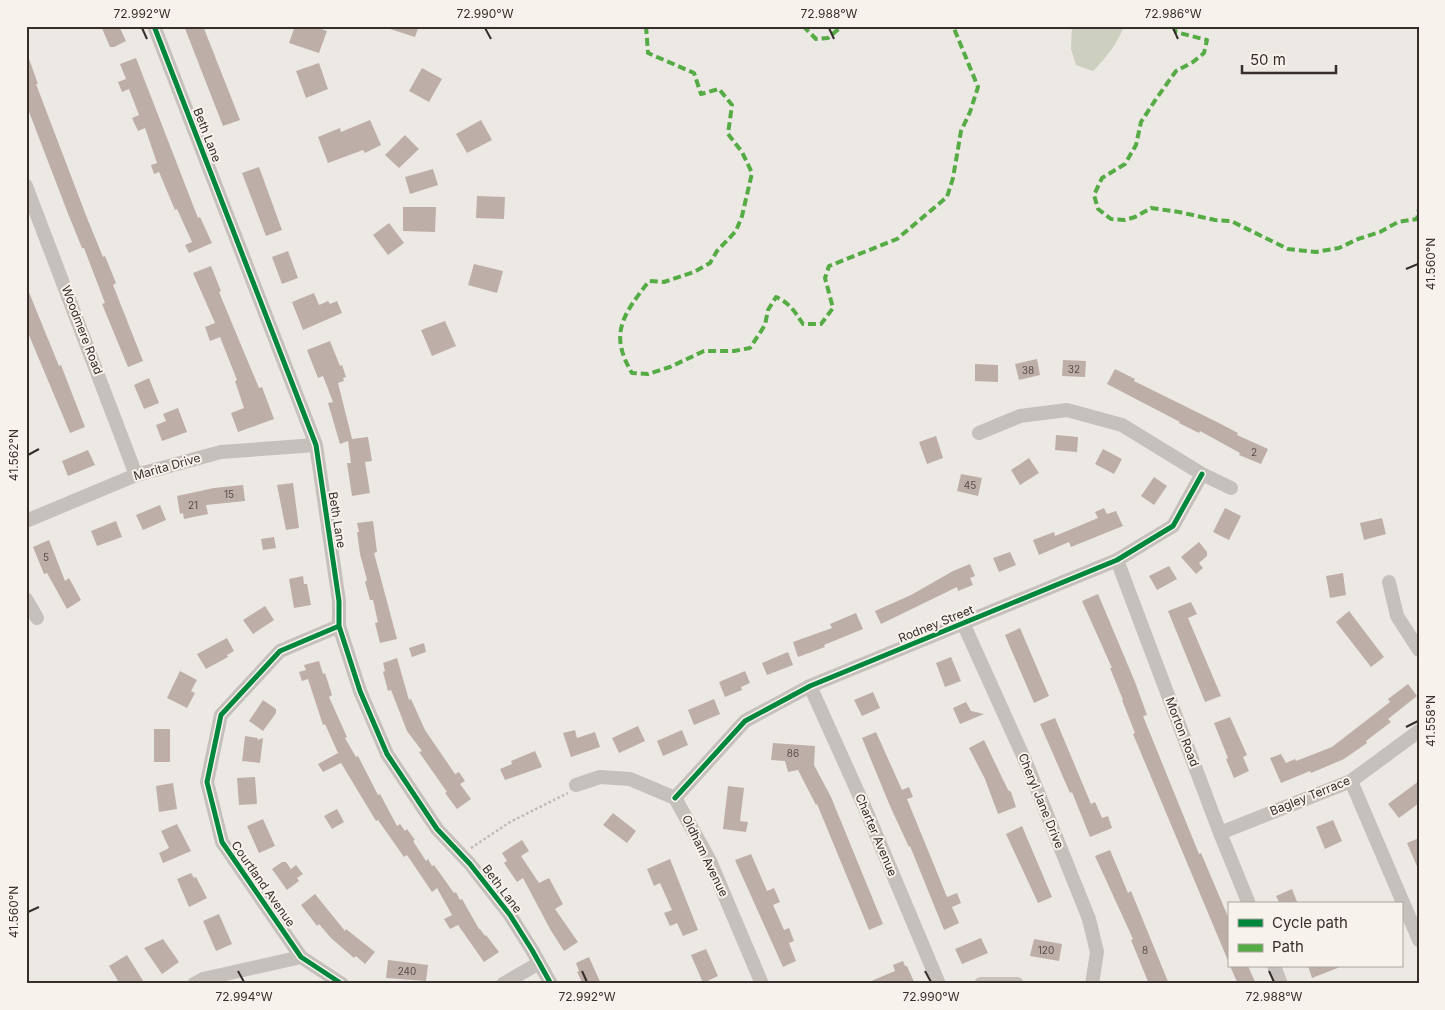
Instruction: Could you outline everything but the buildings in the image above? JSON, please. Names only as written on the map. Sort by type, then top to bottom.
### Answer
[{"type":"street","name":"Beth Lane","points":[[154,26],[316,445],[339,601],[339,626],[360,691],[386,754],[437,829],[462,855],[510,915],[551,984]]},
{"type":"street","name":"Woodmere Road","points":[[26,186],[136,476]]},
{"type":"street","points":[[979,433],[1020,416],[1067,410],[1122,425],[1202,474],[1232,488]]},
{"type":"street","name":"Marita Drive","points":[[26,522],[136,476],[221,452],[316,445]]},
{"type":"street","name":"Rodney Street","points":[[675,798],[745,721],[810,686],[1117,560],[1173,526],[1202,474]]},
{"type":"street","name":"Morton Road","points":[[1117,560],[1220,833],[1248,902]]},
{"type":"street","points":[[1390,582],[1397,616],[1419,650]]},
{"type":"street","points":[[26,599],[37,618]]},
{"type":"street","name":"Cheryl Jane Drive","points":[[963,623],[1028,767],[1089,919],[1097,952],[1092,984]]},
{"type":"street","name":"Courtland Avenue","points":[[339,626],[280,651],[221,715],[207,782],[222,842],[302,957],[342,984]]},
{"type":"street","name":"Charter Avenue","points":[[810,686],[865,808],[939,984]]},
{"type":"street","name":"Bagley Terrace","points":[[1220,833],[1351,781],[1419,731]]},
{"type":"street","points":[[576,785],[600,777],[630,779],[675,798]]},
{"type":"street","points":[[1351,781],[1419,940]]},
{"type":"street","name":"Oldham Avenue","points":[[675,798],[710,861],[762,984]]},
{"type":"street","points":[[194,984],[203,979],[222,974],[302,957]]},
{"type":"street","points":[[503,984],[539,963]]},
{"type":"street","points":[[1275,968],[1281,984]]},
{"type":"street","points":[[981,984],[1012,983]]},
{"type":"path","points":[[462,855],[510,822],[566,794],[576,785]]},
{"type":"green space","points":[[1072,26],[1124,26],[1111,50],[1093,71],[1076,65],[1071,49]]},
{"type":"marked path","points":[[646,26],[648,53],[694,73],[701,94],[719,89],[732,105],[728,134],[742,152],[752,173],[742,216],[736,231],[717,251],[710,263],[694,272],[664,282],[649,281],[626,314],[620,335],[625,359],[632,373],[648,374],[670,367],[704,351],[734,351],[750,348],[765,325],[768,310],[776,297],[789,305],[803,324],[821,324],[833,308],[825,278],[829,266],[897,239],[947,197],[953,178],[961,131],[970,112],[978,87],[953,26]]},
{"type":"marked path","points":[[803,26],[816,39],[828,38],[842,26]]},
{"type":"marked path","points":[[1173,26],[1176,32],[1207,40],[1204,53],[1193,62],[1176,71],[1141,122],[1136,145],[1125,164],[1102,178],[1094,195],[1098,209],[1111,219],[1125,220],[1151,208],[1179,212],[1215,220],[1231,221],[1288,249],[1316,252],[1339,248],[1380,232],[1398,222],[1417,219],[1419,209]]},
{"type":"cycle path","points":[[154,26],[316,445],[339,601],[339,626],[360,691],[387,754],[437,829],[470,864],[510,915],[551,984]]},
{"type":"cycle path","points":[[675,798],[745,721],[810,686],[1117,560],[1173,526],[1202,474]]},
{"type":"cycle path","points":[[339,626],[280,651],[221,715],[207,782],[222,842],[301,957],[342,984]]}]
